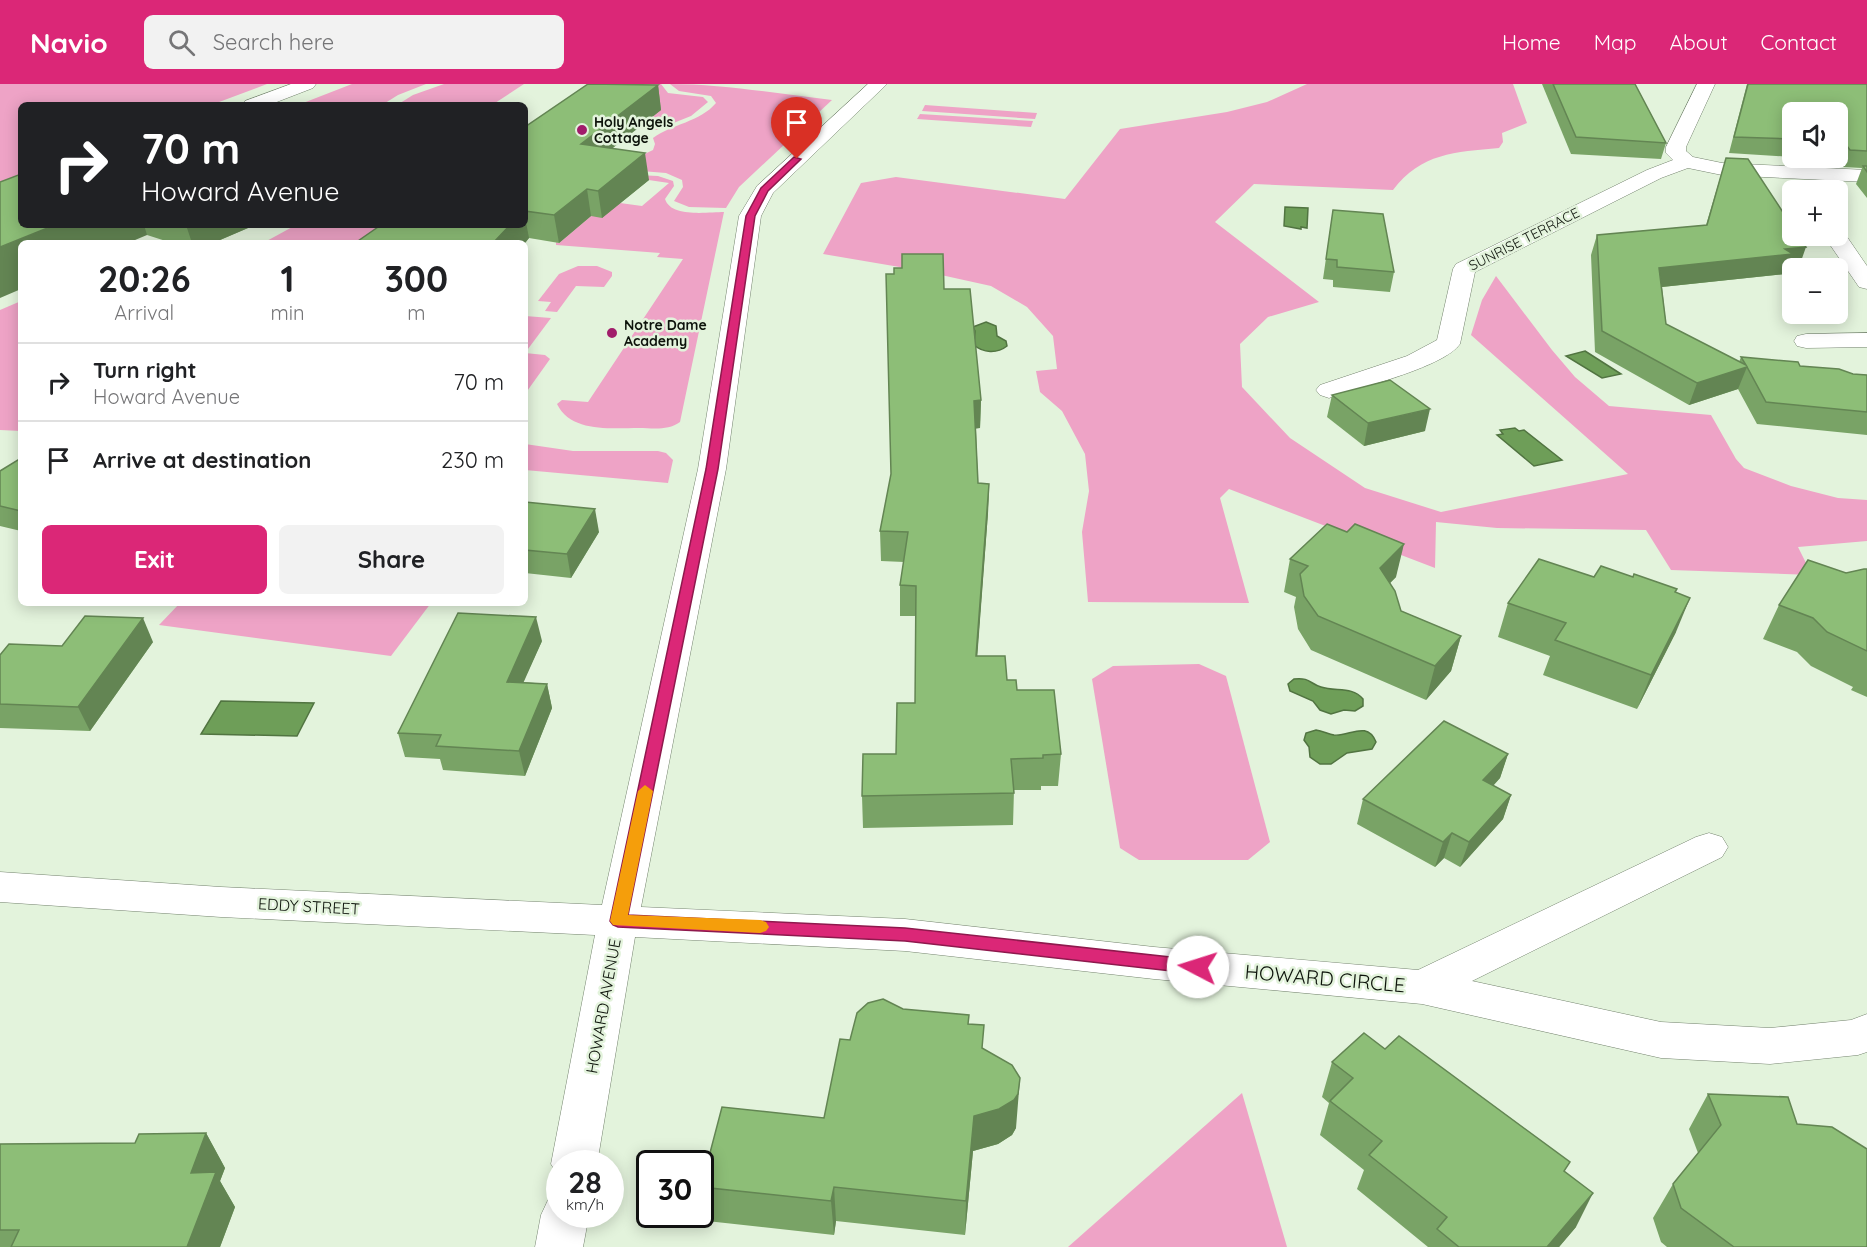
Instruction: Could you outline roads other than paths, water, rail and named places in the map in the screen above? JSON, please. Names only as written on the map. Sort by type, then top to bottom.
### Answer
[{"type":"street","points":[[260,102],[307,84]]},
{"type":"street","name":"HOWARD AVENUE","points":[[577,1150],[618,921],[712,469],[750,216],[764,190],[878,84]]},
{"type":"street","points":[[1706,84],[1676,147],[1676,153],[1687,162],[1722,170],[1867,176]]},
{"type":"street","name":"SUNRISE TERRACE","points":[[1329,390],[1416,361],[1448,344],[1464,269],[1654,174],[1687,162]]},
{"type":"street","points":[[1791,173],[1796,180]]},
{"type":"street","points":[[1843,246],[1867,282]]},
{"type":"street","points":[[1806,340],[1867,340]]},
{"type":"street","name":"HOWARD CIRCLE","points":[[1422,987],[1709,847]]},
{"type":"street","name":"EDDY STREET","points":[[0,887],[221,902],[618,921]]},
{"type":"street","name":"HOWARD CIRCLE","points":[[618,921],[905,935],[1154,963],[1422,987],[1661,1040],[1770,1046],[1858,1037],[1867,1032]]},
{"type":"street","points":[[559,1247],[563,1228]]},
{"type":"place","name":"Holy Angels Cottage","points":[[582,130]]},
{"type":"place","name":"Notre Dame Academy","points":[[612,333]]}]
